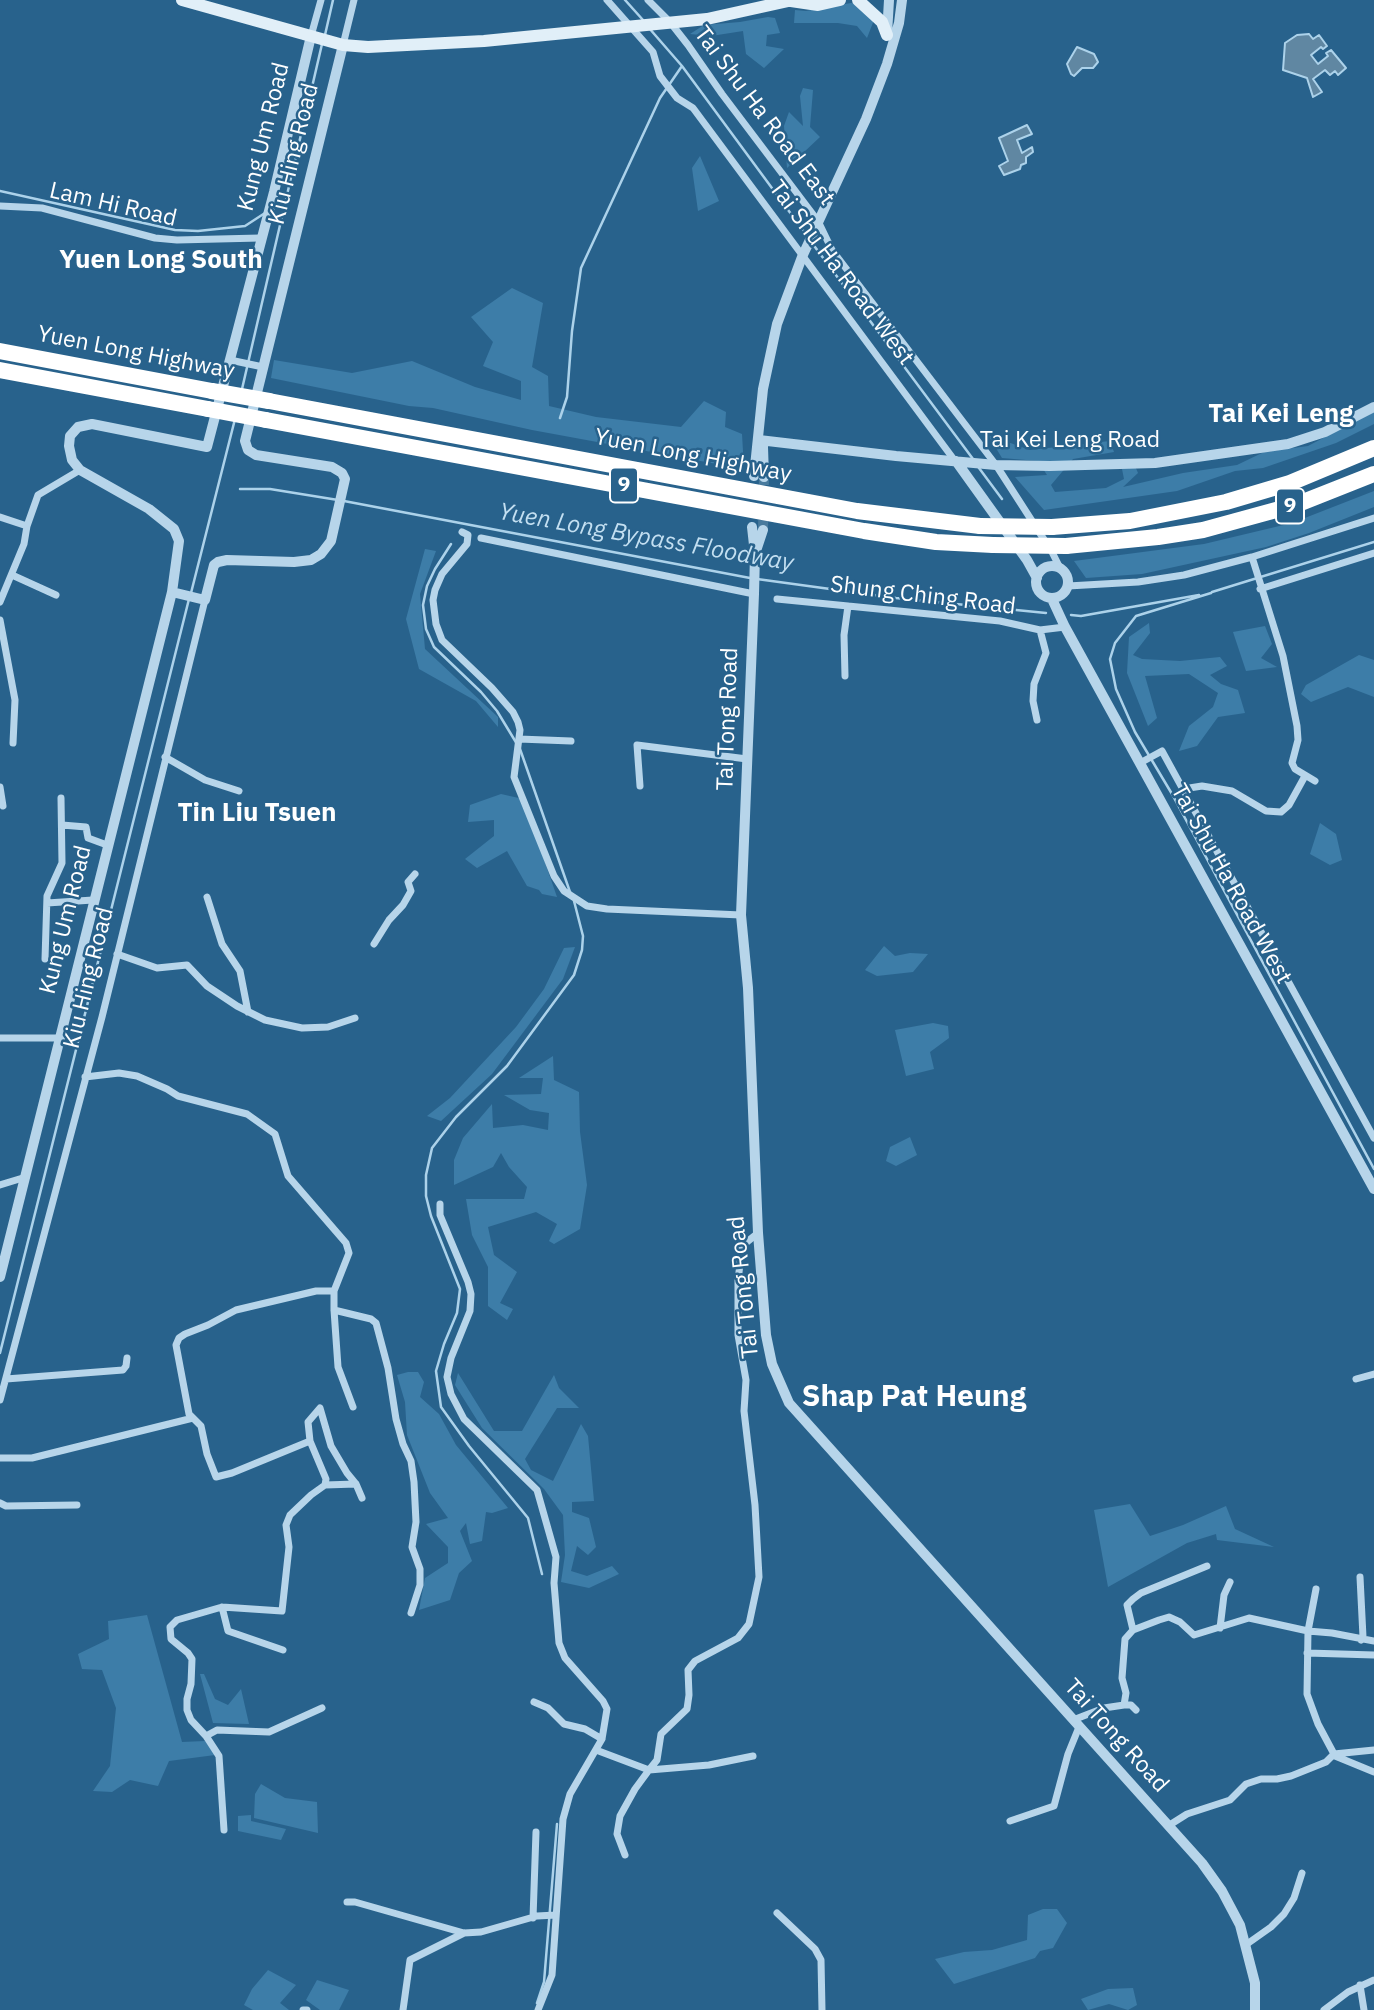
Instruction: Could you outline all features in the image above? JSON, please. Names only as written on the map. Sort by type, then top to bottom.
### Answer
[{"type":"highway","name":"Yuen Long Highway","points":[[0,351],[857,511],[980,526],[1052,527],[1130,521],[1226,502],[1290,483],[1374,448]]},
{"type":"highway","name":"Yuen Long Highway","points":[[0,370],[864,531],[936,541],[1066,546],[1158,537],[1233,523],[1298,503],[1374,474]]},
{"type":"main road","points":[[182,0],[341,44],[368,47],[484,41],[707,19],[792,0],[818,5],[840,0]]},
{"type":"main road","points":[[858,0],[882,22],[887,35]]},
{"type":"street","name":"Kung Um Road","points":[[0,1277],[172,592],[179,541],[174,529],[149,509],[80,470],[72,460],[70,436],[78,427],[92,424],[207,447],[316,37],[321,0]]},
{"type":"street","name":"Kiu Hing Road","points":[[0,1400],[117,954],[214,565],[227,560],[312,560],[321,554],[331,541],[345,479],[342,472],[332,467],[256,454],[248,450],[245,441],[354,0]]},
{"type":"street","name":"Tai Shu Ha Road West","points":[[607,0],[632,25],[653,52],[664,81],[693,108],[959,462],[1027,560],[1037,578],[1038,590],[1052,599],[1374,1189]]},
{"type":"street","name":"Tai Shu Ha Road East","points":[[648,0],[667,22],[817,224],[832,250],[993,464],[1060,568]]},
{"type":"street","points":[[888,0],[889,58]]},
{"type":"street","points":[[759,476],[755,447],[759,440],[769,354],[803,254],[866,119],[889,58],[899,23],[902,0]]},
{"type":"street","name":"Lam Hi Road","points":[[0,206],[42,208],[155,238],[177,240],[262,233]]},
{"type":"street","points":[[230,360],[263,367]]},
{"type":"street","name":"Tai Kei Leng Road","points":[[759,440],[993,464],[1050,467],[1155,463],[1287,443],[1325,432],[1374,407]]},
{"type":"street","points":[[0,602],[24,544],[26,526],[38,495],[80,470]]},
{"type":"street","points":[[0,517],[26,526]]},
{"type":"street","points":[[1068,586],[1138,582],[1252,560],[1374,517]]},
{"type":"street","name":"Tai Tong Road","points":[[757,528],[741,915],[748,988],[758,1233],[766,1335],[772,1364],[789,1403],[1202,1863],[1222,1891],[1247,1944],[1255,1983],[1255,2010]]},
{"type":"street","points":[[462,532],[468,535],[467,544],[442,574],[435,590],[433,600],[436,624],[442,640],[513,712],[520,735],[514,777],[554,876],[564,891],[587,906],[607,909],[741,915]]},
{"type":"street","points":[[481,538],[754,594]]},
{"type":"street","points":[[1260,589],[1374,553]]},
{"type":"street","points":[[1252,560],[1283,656],[1297,726],[1298,740],[1292,763],[1295,769],[1315,781]]},
{"type":"street","points":[[1037,578],[1043,569],[1049,567],[1060,568],[1068,579],[1068,586],[1059,597],[1052,599]]},
{"type":"street","points":[[12,575],[56,595]]},
{"type":"street","points":[[172,592],[205,600]]},
{"type":"street","name":"Shung Ching Road","points":[[776,599],[1000,621],[1040,630],[1065,627]]},
{"type":"street","points":[[845,676],[848,606]]},
{"type":"street","points":[[0,620],[15,700],[13,743]]},
{"type":"street","points":[[1037,720],[1033,701],[1034,684],[1046,653],[1040,630]]},
{"type":"street","points":[[520,735],[571,741]]},
{"type":"street","points":[[640,786],[637,745],[747,759]]},
{"type":"street","points":[[1140,763],[1162,751],[1374,1138]]},
{"type":"street","points":[[165,757],[205,780],[239,791]]},
{"type":"street","points":[[1183,789],[1202,786],[1232,792],[1266,811],[1281,812],[1289,805],[1306,776]]},
{"type":"street","points":[[0,787],[3,808]]},
{"type":"street","points":[[45,959],[48,890],[62,867],[61,798]]},
{"type":"street","points":[[62,825],[86,827],[88,838],[107,845]]},
{"type":"street","points":[[374,944],[389,920],[403,905],[411,891],[408,882],[415,874]]},
{"type":"street","points":[[207,897],[222,944],[240,971],[248,1012]]},
{"type":"street","points":[[47,903],[93,900]]},
{"type":"street","points":[[117,954],[157,968],[187,965],[195,971],[200,981],[265,1020],[302,1028],[328,1027],[355,1018]]},
{"type":"street","points":[[0,1038],[58,1038]]},
{"type":"street","points":[[85,1077],[119,1073],[137,1076],[167,1088],[178,1096],[247,1114],[275,1134],[288,1175],[346,1243],[349,1253],[334,1291],[334,1310],[338,1367],[353,1407]]},
{"type":"street","points":[[0,1185],[26,1177]]},
{"type":"street","points":[[440,1204],[440,1215],[471,1294],[470,1311],[449,1367],[447,1377],[451,1394],[464,1419],[537,1490],[556,1557],[554,1583],[559,1643],[565,1658],[607,1709],[602,1739],[570,1794],[563,1819],[554,1915],[552,1975],[538,2010]]},
{"type":"street","points":[[440,1215],[449,1211]]},
{"type":"street","points":[[625,1854],[617,1834],[620,1816],[635,1789],[657,1760],[661,1734],[687,1709],[688,1670],[695,1661],[738,1638],[749,1624],[759,1577],[755,1505],[744,1411],[746,1380],[738,1335],[738,1281],[743,1246],[758,1233]]},
{"type":"street","points":[[310,1441],[232,1473],[216,1476],[210,1465],[201,1426],[189,1414],[176,1345],[179,1338],[236,1310],[317,1291],[334,1291]]},
{"type":"street","points":[[334,1310],[371,1319],[376,1323],[388,1368],[396,1419],[402,1444],[411,1461],[414,1482],[415,1522],[412,1548],[420,1569],[420,1586],[411,1613]]},
{"type":"street","points":[[6,1379],[122,1370],[127,1366],[127,1358]]},
{"type":"street","points":[[1356,1379],[1374,1374]]},
{"type":"street","points":[[325,1485],[326,1479],[310,1441],[308,1422],[320,1408],[331,1446],[362,1498]]},
{"type":"street","points":[[0,1458],[32,1458],[192,1418]]},
{"type":"street","points":[[224,1830],[219,1756],[191,1720],[187,1710],[192,1660],[188,1653],[171,1639],[170,1627],[177,1620],[222,1607],[282,1611],[289,1548],[286,1525],[290,1515],[325,1485],[356,1484]]},
{"type":"street","points":[[0,1503],[6,1506],[77,1504]]},
{"type":"street","points":[[1133,1630],[1127,1605],[1133,1599],[1141,1593],[1207,1566]]},
{"type":"street","points":[[1360,1577],[1361,1640]]},
{"type":"street","points":[[1220,1628],[1224,1595],[1230,1582]]},
{"type":"street","points":[[1316,1589],[1308,1631],[1307,1694],[1334,1755],[1374,1772]]},
{"type":"street","points":[[222,1607],[228,1632],[283,1650]]},
{"type":"street","points":[[1124,1705],[1126,1693],[1122,1678],[1122,1650],[1125,1639],[1133,1630],[1169,1617],[1180,1622],[1194,1635],[1249,1618],[1269,1624],[1374,1641]]},
{"type":"street","points":[[1307,1653],[1374,1655]]},
{"type":"street","points":[[534,1702],[548,1707],[566,1726],[585,1729],[602,1739]]},
{"type":"street","points":[[1010,1821],[1054,1806],[1076,1723],[1104,1709],[1131,1705],[1136,1710]]},
{"type":"street","points":[[206,1736],[217,1730],[269,1732],[321,1708]]},
{"type":"street","points":[[596,1750],[649,1770],[709,1765],[753,1756]]},
{"type":"street","points":[[1168,1826],[1187,1814],[1230,1800],[1247,1784],[1261,1779],[1291,1776],[1326,1762],[1334,1755],[1374,1750]]},
{"type":"street","points":[[535,1917],[536,1832]]},
{"type":"street","points":[[1247,1944],[1284,1914],[1294,1898],[1302,1873]]},
{"type":"street","points":[[347,1902],[464,1933],[481,1932],[535,1917],[554,1915]]},
{"type":"street","points":[[777,1913],[810,1942],[821,1961],[822,2010]]},
{"type":"street","points":[[402,2010],[410,1960],[464,1933]]},
{"type":"street","points":[[1324,2010],[1360,1985],[1374,1980]]},
{"type":"street","points":[[1360,1985],[1364,2010]]},
{"type":"shaded area","points":[[859,4],[874,20],[867,38],[857,26],[794,23],[795,10],[806,11]]},
{"type":"shaded area","points":[[775,18],[780,33],[767,35],[766,46],[784,49],[764,68],[746,54],[743,31],[711,36],[690,34],[704,25]]},
{"type":"shaded area","points":[[1309,34],[1313,39],[1319,35],[1327,46],[1311,55],[1318,64],[1331,50],[1346,68],[1338,75],[1335,71],[1330,75],[1325,70],[1313,79],[1322,92],[1313,97],[1307,78],[1283,70],[1285,43],[1297,35]]},
{"type":"shaded area","points":[[1077,47],[1094,54],[1098,62],[1093,68],[1082,68],[1074,76],[1067,64]]},
{"type":"shaded area","points":[[803,88],[813,90],[810,127],[820,137],[787,168],[784,126],[789,112],[803,126],[800,96]]},
{"type":"shaded area","points":[[1027,125],[1032,134],[1017,140],[1022,153],[1032,147],[1033,152],[1026,157],[1026,163],[1021,165],[1020,169],[1004,175],[999,166],[1008,161],[999,138]]},
{"type":"shaded area","points":[[700,156],[719,201],[698,211],[692,168]]},
{"type":"shaded area","points":[[512,288],[543,303],[532,367],[548,376],[549,406],[596,417],[681,427],[704,401],[726,412],[725,427],[742,434],[744,469],[271,378],[274,360],[352,373],[412,361],[475,387],[521,400],[521,381],[483,366],[493,342],[471,317]]},
{"type":"shaded area","points":[[1374,411],[1374,424],[1336,443],[1263,468],[1235,471],[1177,491],[1044,510],[1015,477],[1047,475],[1038,461],[1002,458],[988,435],[1030,450],[1110,441],[1114,452],[1073,459],[1051,485],[1055,492],[1106,488],[1124,479],[1121,464],[1133,461],[1138,473],[1123,487],[1183,473],[1237,465],[1264,452],[1308,446]]},
{"type":"shaded area","points":[[1374,491],[1374,507],[1266,547],[1142,574],[1086,578],[1074,561],[1204,544],[1292,523]]},
{"type":"shaded area","points":[[425,549],[436,551],[420,594],[425,649],[498,717],[498,727],[476,701],[419,669],[406,619]]},
{"type":"shaded area","points":[[1149,623],[1150,633],[1133,655],[1142,659],[1180,661],[1220,657],[1227,666],[1210,675],[1221,684],[1238,690],[1245,713],[1218,717],[1197,746],[1179,751],[1189,726],[1213,707],[1218,693],[1189,674],[1145,676],[1157,718],[1148,726],[1127,673],[1129,637]]},
{"type":"shaded area","points":[[1265,626],[1272,644],[1261,658],[1277,667],[1246,671],[1233,632]]},
{"type":"shaded area","points":[[1359,655],[1374,660],[1374,697],[1348,687],[1311,702],[1301,694],[1306,685]]},
{"type":"shaded area","points":[[501,794],[523,799],[557,897],[542,894],[539,890],[527,886],[507,851],[477,868],[465,859],[494,836],[494,820],[468,822],[470,805]]},
{"type":"shaded area","points":[[1320,823],[1336,834],[1342,860],[1330,865],[1310,854]]},
{"type":"shaded area","points":[[884,946],[895,956],[928,954],[913,972],[877,976],[865,970]]},
{"type":"shaded area","points":[[575,947],[563,979],[492,1074],[441,1121],[427,1116],[450,1098],[516,1027],[544,989],[564,948]]},
{"type":"shaded area","points":[[933,1023],[948,1026],[949,1038],[930,1052],[934,1069],[906,1076],[895,1030]]},
{"type":"shaded area","points":[[553,1056],[554,1080],[579,1092],[580,1132],[587,1185],[580,1229],[554,1244],[549,1241],[557,1224],[536,1212],[488,1227],[494,1255],[517,1272],[500,1303],[513,1309],[507,1320],[488,1306],[488,1267],[472,1235],[466,1199],[524,1199],[527,1187],[509,1167],[501,1153],[493,1167],[454,1185],[454,1160],[463,1138],[492,1104],[493,1128],[523,1125],[548,1130],[549,1113],[530,1110],[504,1095],[541,1094],[543,1078],[519,1078]]},
{"type":"shaded area","points":[[910,1137],[917,1155],[896,1166],[886,1161],[890,1147]]},
{"type":"shaded area","points":[[418,1372],[424,1382],[420,1397],[439,1414],[456,1445],[508,1508],[486,1512],[482,1541],[470,1544],[466,1523],[460,1531],[472,1561],[459,1573],[450,1600],[419,1610],[425,1578],[448,1563],[448,1547],[426,1524],[448,1518],[430,1493],[407,1435],[405,1402],[397,1375]]},
{"type":"shaded area","points":[[458,1373],[494,1431],[522,1431],[554,1375],[559,1388],[579,1408],[557,1408],[525,1459],[531,1470],[553,1481],[581,1424],[588,1436],[594,1501],[572,1502],[572,1512],[589,1518],[596,1547],[588,1555],[577,1546],[571,1571],[587,1576],[612,1566],[619,1574],[589,1588],[561,1582],[565,1555],[563,1515],[544,1489],[482,1428],[455,1385]]},
{"type":"shaded area","points":[[1130,1504],[1150,1536],[1226,1506],[1235,1529],[1274,1547],[1217,1540],[1216,1534],[1187,1543],[1108,1587],[1094,1510]]},
{"type":"shaded area","points":[[147,1615],[182,1742],[205,1741],[215,1755],[169,1761],[158,1786],[130,1780],[112,1792],[93,1791],[110,1766],[116,1708],[102,1670],[82,1669],[78,1654],[109,1639],[108,1621]]},
{"type":"shaded area","points":[[200,1674],[204,1674],[215,1699],[228,1705],[241,1689],[249,1724],[213,1723]]},
{"type":"shaded area","points":[[261,1784],[285,1798],[317,1802],[318,1833],[254,1818],[255,1794]]},
{"type":"shaded area","points":[[251,1815],[251,1821],[286,1829],[281,1840],[238,1831],[238,1816]]},
{"type":"shaded area","points":[[1043,1909],[1057,1909],[1067,1923],[1053,1948],[1040,1951],[1035,1958],[954,1984],[935,1959],[964,1952],[992,1950],[1027,1940],[1028,1915]]},
{"type":"shaded area","points":[[268,1970],[296,1985],[280,2003],[289,2010],[253,2010],[244,2005],[252,1989]]},
{"type":"shaded area","points":[[317,1980],[349,1990],[339,2010],[320,2010],[306,2000]]},
{"type":"shaded area","points":[[1133,1988],[1137,2005],[1128,2010],[1109,2004],[1088,2010],[1081,1999],[1108,1989]]},
{"type":"waterway","points":[[325,35],[333,0]]},
{"type":"waterway","points":[[625,0],[643,20]]},
{"type":"waterway","points":[[649,28],[682,66],[808,237]]},
{"type":"waterway","points":[[242,389],[322,44]]},
{"type":"waterway","points":[[560,418],[567,397],[572,331],[581,268],[660,98],[682,66]]},
{"type":"waterway","points":[[0,191],[175,230],[198,231],[245,226],[265,213]]},
{"type":"waterway","points":[[273,208],[286,200]]},
{"type":"waterway","points":[[812,243],[973,459]]},
{"type":"waterway","points":[[191,593],[235,419]]},
{"type":"waterway","points":[[979,468],[1002,499]]},
{"type":"waterway","name":"Yuen Long Bypass Floodway","points":[[240,489],[270,489],[338,500]]},
{"type":"waterway","name":"Yuen Long Bypass Floodway","points":[[344,501],[750,578]]},
{"type":"waterway","name":"Yuen Long Bypass Floodway","points":[[1212,592],[1374,542]]},
{"type":"waterway","points":[[451,544],[427,586],[423,605],[426,629],[434,647],[481,692],[497,711],[517,744]]},
{"type":"waterway","name":"Yuen Long Bypass Floodway","points":[[757,579],[896,598],[1046,613]]},
{"type":"waterway","points":[[1211,593],[1136,616],[1115,643],[1110,659],[1116,689],[1135,732],[1172,794],[1374,1169]]},
{"type":"waterway","name":"Yuen Long Bypass Floodway","points":[[1071,615],[1081,616],[1199,595]]},
{"type":"waterway","points":[[0,1353],[189,599]]},
{"type":"waterway","points":[[520,749],[570,892]]},
{"type":"waterway","points":[[542,1574],[528,1518],[441,1407],[436,1371],[457,1313],[460,1289],[431,1216],[426,1196],[426,1175],[432,1148],[456,1117],[507,1066],[574,975],[582,950],[583,936],[574,901]]},
{"type":"waterway","points":[[537,2003],[544,1982],[557,1824]]},
{"type":"tunnel","points":[[763,530],[764,477]]},
{"type":"district","name":"Yuen Long South","points":[[161,260]]},
{"type":"district","name":"Tai Kei Leng","points":[[1281,414]]},
{"type":"district","name":"Tin Liu Tsuen","points":[[257,813]]},
{"type":"district","name":"Shap Pat Heung","points":[[914,1397]]}]
